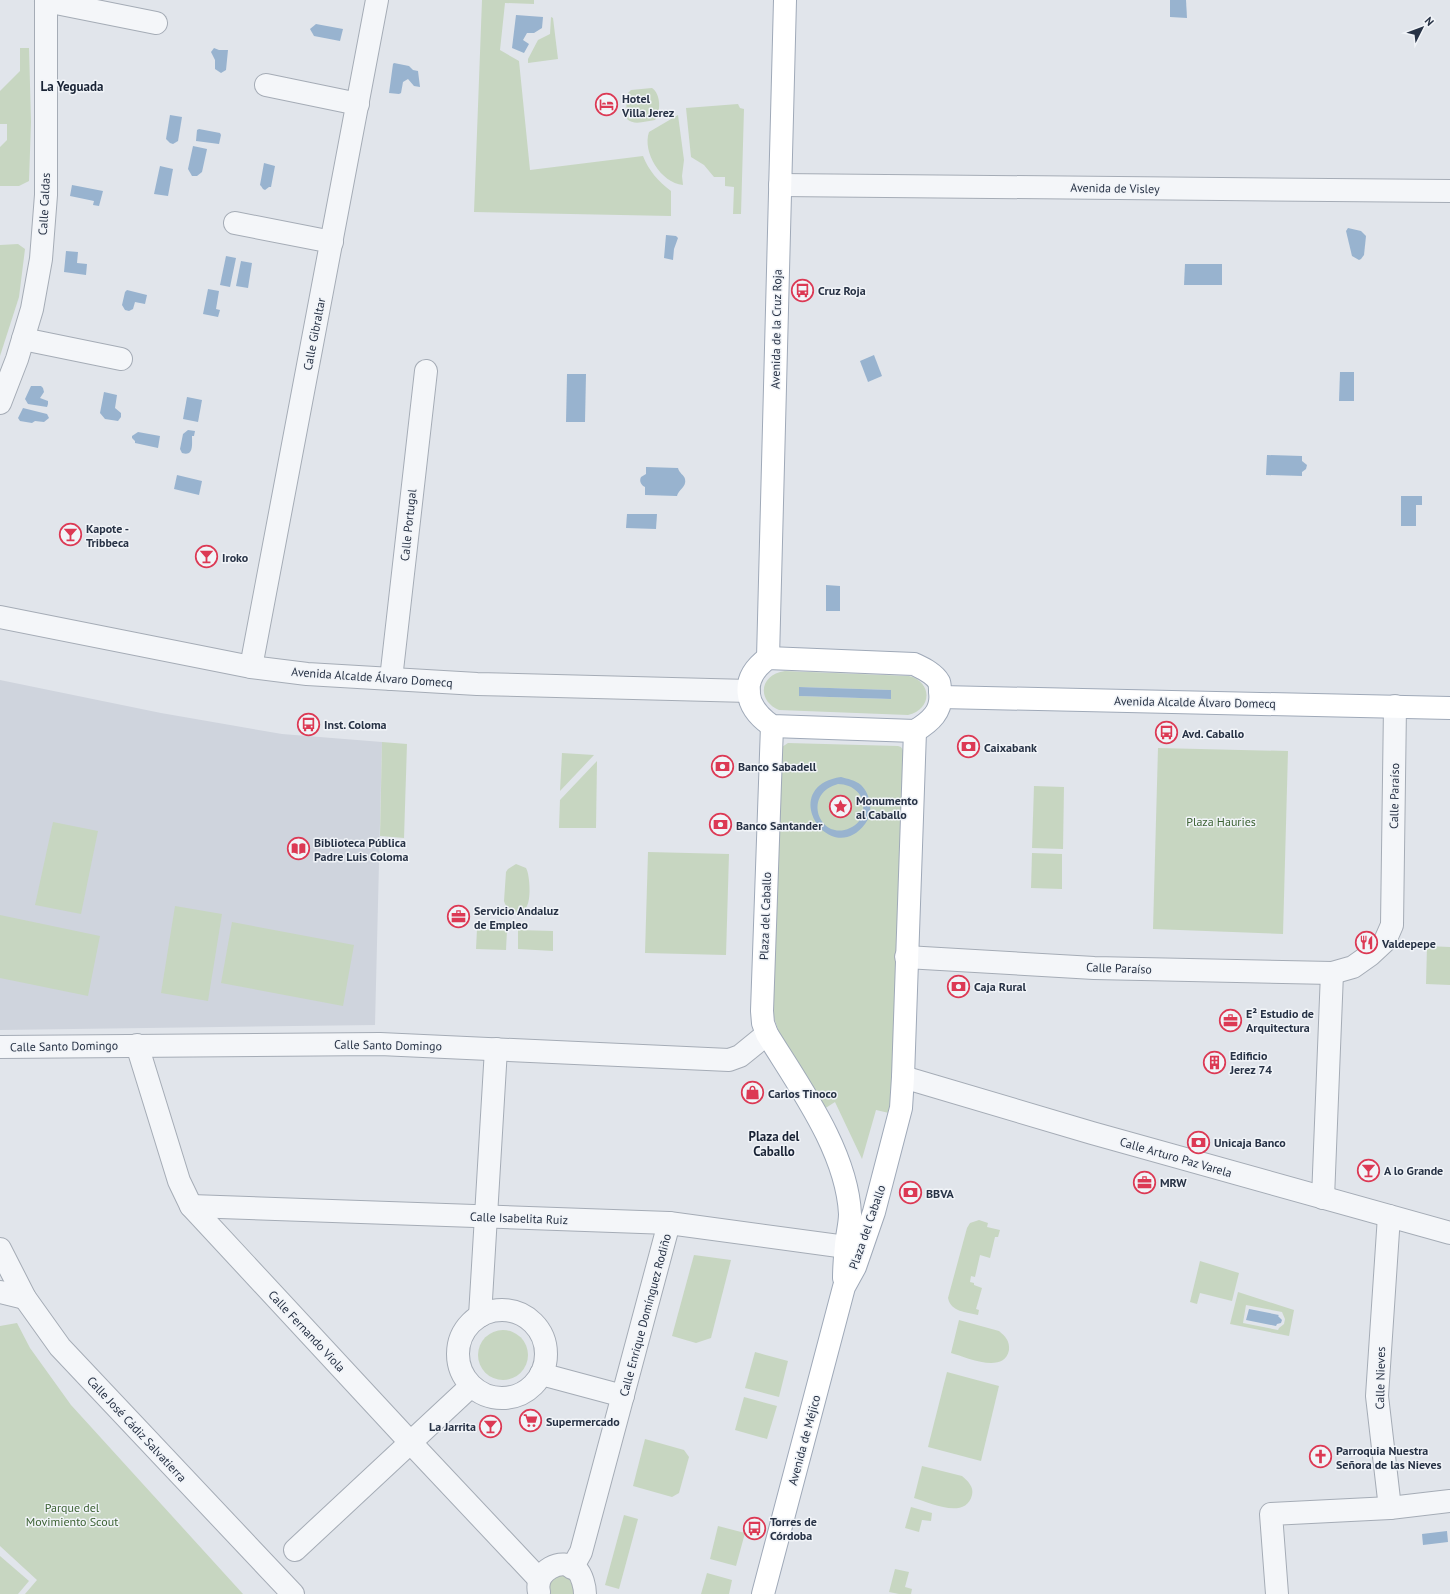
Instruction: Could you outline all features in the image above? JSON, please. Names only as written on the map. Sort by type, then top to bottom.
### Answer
[{"type":"main road","name":"Avenida de la Cruz Roja","points":[[768,658],[785,0]]},
{"type":"main road","points":[[768,658],[914,664],[929,672],[939,683],[941,697],[938,712],[928,723],[915,731],[772,726],[756,712],[750,701],[749,691],[749,680],[760,664],[768,658]]},
{"type":"main road","name":"Avenida Alcalde Álvaro Domecq","points":[[941,697],[1450,708]]},
{"type":"main road","name":"Plaza del Caballo","points":[[772,726],[762,1011],[763,1023],[767,1034],[822,1124],[840,1166],[850,1215],[846,1247],[844,1287]]},
{"type":"main road","name":"Plaza del Caballo","points":[[844,1287],[855,1267],[874,1212],[901,1108],[904,1078],[906,957],[915,731]]},
{"type":"main road","name":"Avenida de Méjico","points":[[764,1594],[844,1287]]},
{"type":"street","points":[[46,0],[156,23]]},
{"type":"street","name":"Calle Caldas","points":[[0,402],[23,339],[32,309],[41,259],[45,214],[46,0]]},
{"type":"street","name":"Calle Gibraltar","points":[[251,667],[377,0]]},
{"type":"street","points":[[266,85],[358,104]]},
{"type":"street","name":"Avenida de Visley","points":[[780,184],[1450,191]]},
{"type":"street","points":[[235,223],[332,242]]},
{"type":"street","points":[[23,339],[121,359]]},
{"type":"street","name":"Calle Portugal","points":[[391,679],[426,371]]},
{"type":"street","name":"Avenida Alcalde Álvaro Domecq","points":[[0,617],[251,667],[307,674],[485,684],[749,691]]},
{"type":"street","name":"Calle Paraíso","points":[[906,957],[1094,968],[1332,973],[1353,967],[1370,955],[1385,941],[1392,925],[1395,706]]},
{"type":"street","points":[[1323,1198],[1332,973]]},
{"type":"street","name":"Calle Santo Domingo","points":[[0,1047],[380,1044],[728,1060],[740,1056],[767,1034]]},
{"type":"street","name":"Calle Fernando Viola","points":[[137,1045],[179,1181],[191,1206],[410,1442],[540,1586]]},
{"type":"street","points":[[480,1316],[496,1049]]},
{"type":"street","name":"Calle Arturo Paz Varela","points":[[904,1078],[1092,1133],[1450,1233]]},
{"type":"street","name":"Calle Isabelita Ruiz","points":[[191,1206],[669,1223],[846,1247]]},
{"type":"street","name":"Calle Nieves","points":[[1389,1216],[1377,1396],[1390,1508]]},
{"type":"street","name":"Calle Enrique Domínguez Rodiño","points":[[572,1568],[581,1552],[669,1223]]},
{"type":"street","name":"Calle José Cádiz Salvatierra","points":[[1,1255],[25,1298],[60,1347],[293,1594]]},
{"type":"street","points":[[0,1292],[25,1298]]},
{"type":"street","points":[[500,1310],[515,1312],[528,1318],[538,1328],[544,1341],[546,1356],[544,1370],[541,1374],[536,1382],[526,1392],[512,1397],[497,1398],[483,1394],[471,1386],[462,1374],[458,1360],[458,1345],[464,1331],[480,1316],[500,1310]]},
{"type":"street","points":[[541,1374],[623,1396]]},
{"type":"street","points":[[295,1550],[471,1386]]},
{"type":"street","points":[[1278,1594],[1271,1514],[1390,1508],[1450,1501]]},
{"type":"street","points":[[540,1586],[545,1572],[552,1567],[560,1565],[577,1570],[582,1579],[585,1594]]},
{"type":"shaded area","points":[[0,680],[161,713],[282,734],[382,742],[375,1025],[0,1030]]},
{"type":"green space","points":[[482,0],[534,0],[534,4],[505,3],[500,50],[519,61],[530,170],[643,156],[654,175],[671,191],[671,216],[474,212]]},
{"type":"green space","points":[[551,17],[553,18],[558,59],[528,63],[528,59],[538,40],[550,34]]},
{"type":"green space","points":[[20,48],[29,48],[31,122],[29,181],[19,186],[0,186],[0,147],[7,140],[7,124],[0,124],[0,91],[20,71]]},
{"type":"green space","points":[[652,88],[657,94],[659,103],[657,117],[655,120],[633,122],[627,119],[626,95],[631,90]]},
{"type":"green space","points":[[738,104],[740,108],[744,109],[741,214],[733,214],[734,187],[725,186],[725,177],[714,177],[704,165],[691,157],[686,108]]},
{"type":"green space","points":[[678,115],[684,160],[682,176],[683,185],[667,179],[661,173],[655,165],[648,148],[649,132]]},
{"type":"green space","points":[[18,244],[25,249],[19,297],[0,356],[0,245]]},
{"type":"green space","points":[[785,671],[909,676],[917,679],[926,690],[925,702],[922,708],[908,715],[779,710],[772,706],[764,694],[766,682],[770,677]],"holes":[[[799,687],[891,690],[891,699],[799,696]]]},
{"type":"green space","points":[[382,742],[407,744],[404,838],[380,836]]},
{"type":"green space","name":"Plaza del Caballo","points":[[788,743],[898,746],[901,747],[904,752],[891,1106],[889,1113],[876,1110],[862,1159],[835,1102],[824,1109],[780,1036],[773,1014],[782,747]]},
{"type":"green space","name":"Plaza Hauries","points":[[1158,748],[1288,751],[1283,934],[1153,929]]},
{"type":"green space","points":[[562,753],[594,755],[560,791]]},
{"type":"green space","points":[[597,761],[596,828],[559,828],[560,800]]},
{"type":"green space","points":[[1034,786],[1064,787],[1063,849],[1032,848]]},
{"type":"green space","points":[[53,822],[98,831],[81,914],[35,905]]},
{"type":"green space","points":[[648,852],[729,854],[726,955],[645,953]]},
{"type":"green space","points":[[1032,853],[1062,854],[1062,889],[1031,888]]},
{"type":"green space","points":[[516,864],[526,868],[530,887],[528,903],[525,910],[522,912],[514,912],[505,905],[504,901],[506,872]]},
{"type":"green space","points":[[175,906],[222,914],[208,1001],[161,993]]},
{"type":"green space","points":[[0,915],[100,936],[88,996],[0,978]]},
{"type":"green space","points":[[232,922],[354,945],[343,1006],[221,983]]},
{"type":"green space","points":[[477,929],[507,930],[506,950],[476,949]]},
{"type":"green space","points":[[518,930],[553,931],[553,951],[518,949]]},
{"type":"green space","points":[[1427,946],[1450,947],[1450,985],[1426,984]]},
{"type":"green space","points":[[979,1220],[988,1223],[987,1227],[1000,1230],[998,1237],[995,1237],[990,1258],[980,1255],[975,1277],[971,1276],[970,1282],[982,1288],[976,1309],[979,1310],[978,1315],[956,1309],[952,1306],[948,1298],[967,1228],[970,1223]]},
{"type":"green space","points":[[694,1255],[731,1260],[711,1338],[696,1343],[672,1336]]},
{"type":"green space","points":[[1200,1261],[1239,1273],[1232,1301],[1200,1293],[1197,1304],[1190,1302]]},
{"type":"green space","points":[[1238,1292],[1294,1310],[1289,1336],[1230,1324]],"holes":[[[1246,1305],[1282,1312],[1285,1319],[1284,1324],[1278,1330],[1243,1323]]]},
{"type":"green space","points":[[959,1320],[999,1331],[1009,1344],[1009,1350],[1006,1357],[1000,1362],[992,1363],[951,1353]]},
{"type":"green space","name":"Parque del Movimiento Scout","points":[[17,1323],[30,1348],[71,1405],[243,1594],[25,1594],[37,1580],[0,1546],[0,1326]]},
{"type":"green space","points":[[498,1330],[508,1330],[521,1337],[528,1350],[528,1360],[521,1373],[508,1380],[498,1380],[489,1376],[482,1369],[478,1360],[478,1350],[482,1341],[489,1334]]},
{"type":"green space","points":[[755,1352],[788,1361],[779,1397],[745,1388]]},
{"type":"green space","points":[[947,1372],[999,1386],[981,1461],[928,1447]]},
{"type":"green space","points":[[744,1397],[777,1406],[767,1439],[735,1430]]},
{"type":"green space","points":[[645,1439],[684,1450],[689,1457],[679,1493],[672,1497],[633,1486]]},
{"type":"green space","points":[[922,1466],[962,1476],[972,1489],[972,1495],[968,1503],[963,1507],[947,1508],[914,1498]]},
{"type":"green space","points":[[911,1507],[932,1513],[931,1521],[922,1520],[919,1532],[905,1528]]},
{"type":"green space","points":[[624,1515],[638,1519],[619,1589],[605,1585]]},
{"type":"green space","points":[[718,1526],[745,1533],[736,1566],[710,1559]]},
{"type":"green space","points":[[0,1556],[29,1581],[18,1594],[0,1594]]},
{"type":"green space","points":[[895,1569],[909,1572],[905,1587],[912,1589],[911,1594],[889,1592]]},
{"type":"green space","points":[[707,1573],[732,1580],[729,1594],[701,1594]]},
{"type":"green space","points":[[560,1574],[567,1577],[571,1581],[575,1594],[551,1594],[549,1583]]},
{"type":"water","points":[[1170,0],[1186,0],[1187,18],[1170,17]]},
{"type":"water","points":[[516,15],[543,17],[542,28],[534,33],[527,33],[523,40],[529,44],[524,53],[512,48]]},
{"type":"water","points":[[316,24],[343,29],[340,41],[314,36],[310,29]]},
{"type":"water","points":[[214,48],[219,50],[228,50],[226,70],[221,73],[215,69],[215,60],[211,52]]},
{"type":"water","points":[[394,63],[409,66],[413,70],[418,71],[420,87],[414,86],[408,79],[403,82],[401,93],[389,93]]},
{"type":"water","points":[[170,115],[182,117],[178,141],[173,144],[166,139]]},
{"type":"water","points":[[199,129],[220,133],[219,144],[196,141],[197,130]]},
{"type":"water","points":[[193,146],[207,149],[202,172],[197,176],[192,176],[188,169]]},
{"type":"water","points":[[264,163],[275,166],[271,187],[265,190],[260,185]]},
{"type":"water","points":[[160,166],[173,169],[168,196],[154,194]]},
{"type":"water","points":[[72,185],[103,191],[99,206],[93,205],[94,201],[70,196]]},
{"type":"water","points":[[1348,228],[1361,231],[1366,236],[1364,255],[1359,260],[1352,256],[1346,231]]},
{"type":"water","points":[[666,235],[676,236],[678,238],[674,249],[673,260],[664,258]]},
{"type":"water","points":[[66,251],[78,252],[77,263],[87,264],[86,275],[64,272]]},
{"type":"water","points":[[226,256],[236,258],[230,287],[220,285]]},
{"type":"water","points":[[241,261],[252,263],[248,288],[236,286]]},
{"type":"water","points":[[1185,264],[1222,264],[1222,285],[1184,285]]},
{"type":"water","points":[[208,289],[219,291],[216,309],[220,310],[218,317],[203,314]]},
{"type":"water","points":[[127,290],[147,295],[145,304],[135,302],[133,309],[129,311],[125,310],[122,305],[125,292]]},
{"type":"water","points":[[874,355],[882,376],[868,382],[860,361]]},
{"type":"water","points":[[1340,372],[1354,372],[1354,401],[1339,401]]},
{"type":"water","points":[[567,374],[586,374],[585,422],[566,422]]},
{"type":"water","points":[[31,386],[41,386],[43,388],[44,392],[40,398],[48,401],[47,407],[28,404],[25,399]]},
{"type":"water","points":[[104,392],[117,395],[115,408],[121,413],[121,417],[118,421],[105,419],[100,413]]},
{"type":"water","points":[[187,397],[202,400],[198,422],[183,419]]},
{"type":"water","points":[[23,408],[47,414],[49,418],[44,422],[35,421],[32,423],[20,421],[18,418]]},
{"type":"water","points":[[188,430],[195,431],[194,436],[192,436],[192,449],[186,454],[182,453],[180,449],[183,434]]},
{"type":"water","points":[[138,432],[160,436],[158,448],[135,443],[132,436]]},
{"type":"water","points":[[1267,455],[1302,456],[1302,461],[1307,465],[1306,469],[1302,472],[1302,476],[1266,475]]},
{"type":"water","points":[[646,467],[678,468],[684,478],[685,484],[677,496],[645,495],[645,487],[641,484],[640,480],[641,477],[646,474]]},
{"type":"water","points":[[177,475],[202,481],[199,495],[174,489]]},
{"type":"water","points":[[1401,496],[1422,496],[1422,505],[1416,505],[1416,526],[1401,526]]},
{"type":"water","points":[[627,514],[657,514],[656,529],[626,528]]},
{"type":"water","points":[[826,585],[840,586],[840,611],[826,611]]},
{"type":"water","points":[[799,687],[891,690],[891,699],[799,696]]},
{"type":"water","points":[[841,777],[859,783],[867,794],[870,804],[870,815],[865,824],[851,836],[837,837],[825,832],[816,822],[811,808],[812,795],[822,784]],"holes":[[[838,784],[853,788],[860,796],[862,800],[863,812],[859,822],[850,828],[839,831],[830,828],[823,823],[819,815],[818,806],[820,797],[827,789]]]},
{"type":"water","points":[[1249,1309],[1279,1315],[1278,1316],[1282,1320],[1281,1323],[1277,1324],[1276,1326],[1246,1320]]},
{"type":"water","points":[[1447,1531],[1448,1542],[1423,1545],[1422,1534]]},
{"type":"place","name":"Hotel Villa Jerez","points":[[607,105]]},
{"type":"place","name":"Cruz Roja","points":[[803,290]]},
{"type":"place","name":"Kapote - Tribbeca","points":[[70,535]]},
{"type":"place","name":"Iroko","points":[[206,557]]},
{"type":"place","name":"Inst. Coloma","points":[[308,724]]},
{"type":"place","name":"Avd. Caballo","points":[[1167,733]]},
{"type":"place","name":"Caixabank","points":[[969,747]]},
{"type":"place","name":"Banco Sabadell","points":[[722,766]]},
{"type":"place","name":"Monumento al Caballo","points":[[841,807]]},
{"type":"place","name":"Banco Santander","points":[[721,825]]},
{"type":"place","name":"Biblioteca Pública Padre Luis Coloma","points":[[298,849]]},
{"type":"place","name":"Servicio Andaluz de Empleo","points":[[458,917]]},
{"type":"place","name":"Valdepepe","points":[[1366,943]]},
{"type":"place","name":"Caja Rural","points":[[959,986]]},
{"type":"place","name":"E² Estudio de Arquitectura","points":[[1230,1020]]},
{"type":"place","name":"Edificio Jerez 74","points":[[1214,1062]]},
{"type":"place","name":"Carlos Tinoco","points":[[752,1093]]},
{"type":"place","name":"Unicaja Banco","points":[[1199,1142]]},
{"type":"place","name":"A lo Grande","points":[[1368,1170]]},
{"type":"place","name":"MRW","points":[[1145,1182]]},
{"type":"place","name":"BBVA","points":[[911,1193]]},
{"type":"place","name":"Supermercado","points":[[530,1421]]},
{"type":"place","name":"La Jarrita","points":[[491,1426]]},
{"type":"place","name":"Parroquia Nuestra Señora de las Nieves","points":[[1321,1457]]},
{"type":"place","name":"Torres de Córdoba","points":[[754,1528]]},
{"type":"district","name":"La Yeguada","points":[[72,86]]},
{"type":"district","name":"Plaza del Caballo","points":[[774,1144]]}]
